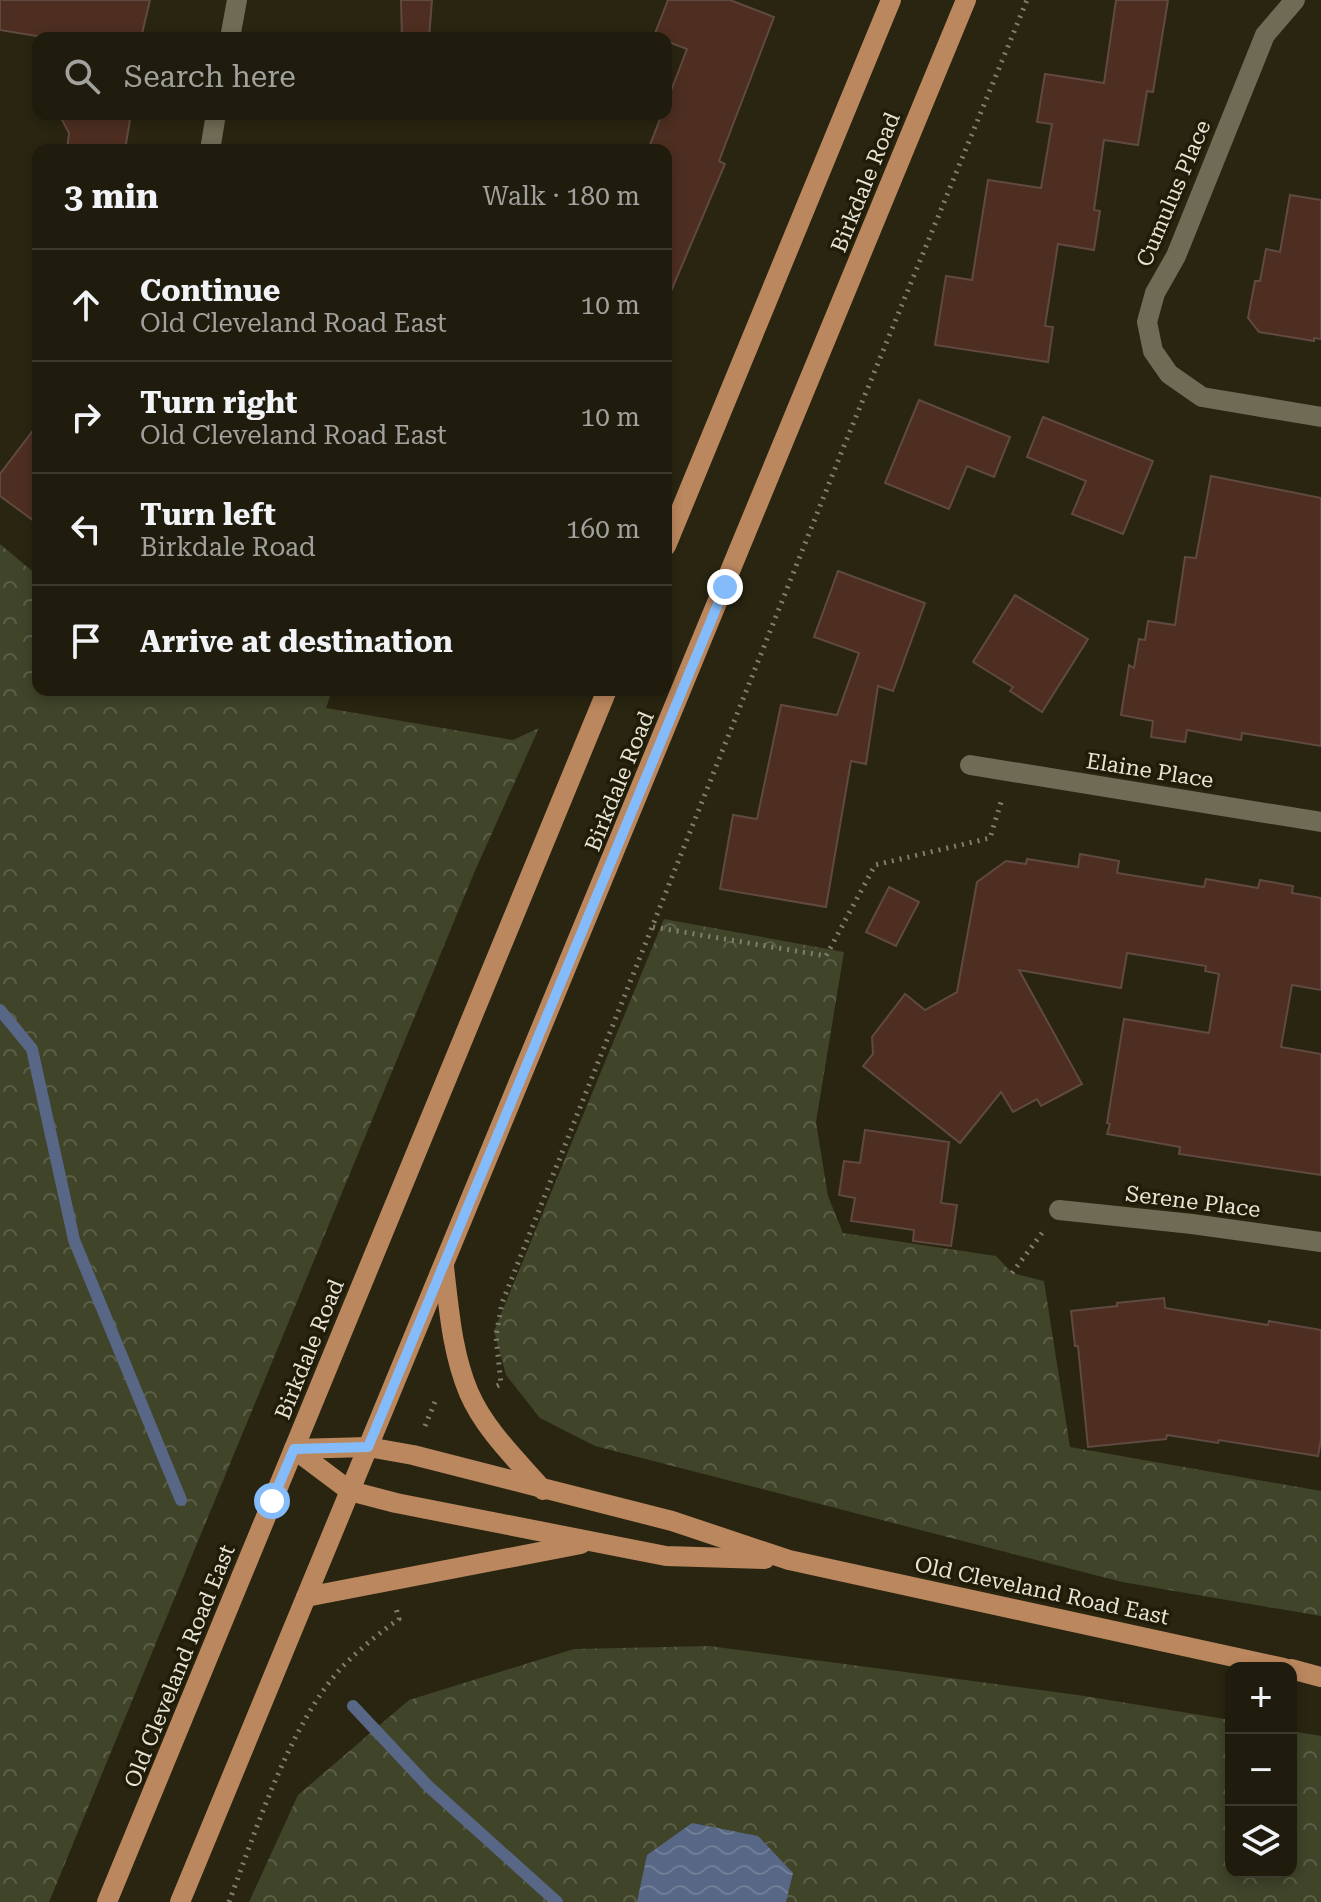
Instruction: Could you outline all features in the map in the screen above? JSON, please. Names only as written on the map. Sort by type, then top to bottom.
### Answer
[{"type":"main road","name":"Birkdale Road","points":[[672,531],[891,0]]},
{"type":"main road","name":"Birkdale Road","points":[[368,1447],[966,0]]},
{"type":"main road","name":"Birkdale Road","points":[[294,1449],[605,696]]},
{"type":"main road","points":[[444,1265],[454,1344],[469,1394],[497,1438],[543,1490]]},
{"type":"main road","points":[[180,1902],[368,1447]]},
{"type":"main road","name":"Old Cleveland Road East","points":[[294,1449],[368,1447],[413,1455],[672,1521],[789,1560],[1256,1662]]},
{"type":"main road","name":"Old Cleveland Road East","points":[[294,1449],[350,1491],[396,1503],[666,1556],[789,1560]]},
{"type":"main road","name":"Old Cleveland Road East","points":[[107,1902],[294,1449]]},
{"type":"main road","points":[[306,1597],[594,1542]]},
{"type":"main road","points":[[1297,1670],[1319,1676]]},
{"type":"street","points":[[231,32],[237,0]]},
{"type":"street","name":"Cumulus Place","points":[[1295,0],[1265,35],[1176,256],[1155,293],[1147,322],[1153,351],[1169,374],[1202,397],[1321,417]]},
{"type":"street","points":[[211,144],[215,120]]},
{"type":"street","name":"Elaine Place","points":[[970,765],[1321,822]]},
{"type":"street","name":"Serene Place","points":[[1059,1210],[1321,1242]]},
{"type":"path","points":[[491,1388],[501,1384],[496,1336],[502,1303],[855,417],[1027,0]]},
{"type":"path","points":[[652,927],[826,956],[875,865],[990,838],[1009,771]]},
{"type":"path","points":[[1012,1273],[1059,1210]]},
{"type":"path","points":[[425,1426],[437,1397]]},
{"type":"path","points":[[229,1902],[282,1768],[310,1711],[341,1668],[399,1619],[394,1599]]},
{"type":"green space","points":[[0,544],[32,571],[32,696],[330,696],[326,708],[513,740],[539,728],[474,873],[49,1902],[0,1902]]},
{"type":"green space","points":[[664,919],[844,952],[816,1122],[828,1196],[843,1233],[996,1256],[1012,1273],[1044,1281],[1070,1447],[1321,1491],[1321,1616],[1122,1582],[595,1446],[540,1418],[506,1375],[494,1331]]},
{"type":"green space","points":[[709,1646],[1078,1695],[1225,1719],[1225,1878],[1297,1878],[1297,1732],[1321,1736],[1321,1902],[249,1902],[298,1795],[409,1700],[574,1649]]},
{"type":"water","points":[[692,1823],[758,1836],[793,1873],[786,1902],[637,1902],[647,1855]]},
{"type":"building","points":[[0,0],[150,0],[142,32],[32,32],[32,35],[0,30]]},
{"type":"building","points":[[401,0],[432,0],[429,32],[402,32]]},
{"type":"building","points":[[668,0],[730,0],[774,17],[719,161],[725,164],[672,289],[672,144],[650,144],[660,120],[672,120],[672,88],[687,49],[672,43],[672,32],[656,32]]},
{"type":"building","points":[[1116,0],[1168,0],[1153,92],[1147,91],[1138,145],[1104,140],[1094,210],[1100,211],[1094,250],[1058,244],[1045,326],[1053,327],[1048,362],[935,345],[946,276],[972,280],[988,180],[1041,188],[1052,124],[1037,122],[1045,74],[1104,83]]},
{"type":"building","points":[[62,120],[130,120],[126,144],[68,144],[69,133]]},
{"type":"building","points":[[1290,195],[1321,200],[1321,339],[1314,338],[1314,341],[1259,332],[1248,318],[1255,281],[1260,281],[1266,249],[1280,252]]},
{"type":"building","points":[[919,400],[1010,437],[994,477],[967,466],[949,509],[885,483]]},
{"type":"building","points":[[1043,417],[1153,461],[1123,534],[1072,514],[1086,481],[1027,457]]},
{"type":"building","points":[[32,432],[32,520],[0,496],[0,474]]},
{"type":"building","points":[[1211,476],[1321,498],[1321,746],[1242,733],[1241,740],[1187,730],[1185,742],[1151,737],[1153,721],[1121,715],[1129,665],[1134,668],[1139,639],[1145,640],[1148,621],[1175,625],[1185,557],[1196,558]]},
{"type":"building","points":[[838,571],[925,603],[893,691],[878,686],[866,764],[851,761],[826,907],[720,889],[733,815],[757,819],[781,705],[837,715],[859,653],[814,637]]},
{"type":"building","points":[[1015,595],[1088,639],[1042,712],[1010,691],[1013,687],[973,662]]},
{"type":"building","points":[[1080,854],[1119,861],[1117,873],[1204,887],[1206,879],[1258,888],[1260,880],[1293,886],[1292,893],[1321,898],[1321,990],[1292,985],[1281,1047],[1321,1054],[1321,1175],[1179,1154],[1180,1147],[1107,1134],[1124,1019],[1209,1033],[1219,974],[1205,971],[1206,966],[1127,953],[1121,988],[1019,970],[1082,1084],[1041,1106],[1037,1099],[1013,1112],[1001,1092],[960,1143],[863,1066],[873,1054],[872,1037],[905,994],[925,1010],[957,992],[977,882],[1006,861],[1026,864],[1027,859],[1078,867]]},
{"type":"building","points":[[889,887],[919,902],[896,946],[866,932]]},
{"type":"building","points":[[865,1130],[949,1142],[941,1203],[957,1205],[951,1246],[913,1241],[914,1230],[851,1221],[855,1198],[839,1195],[844,1161],[860,1163]]},
{"type":"building","points":[[1164,1298],[1165,1308],[1268,1325],[1269,1321],[1321,1330],[1321,1440],[1318,1456],[1167,1435],[1166,1439],[1088,1447],[1078,1346],[1075,1346],[1071,1311]]},
{"type":"waterway","points":[[0,1010],[32,1049],[74,1240],[181,1500]]},
{"type":"waterway","points":[[353,1706],[428,1786],[557,1902]]},
{"type":"route","points":[[272,1501],[294,1449],[368,1447],[725,587]]}]
